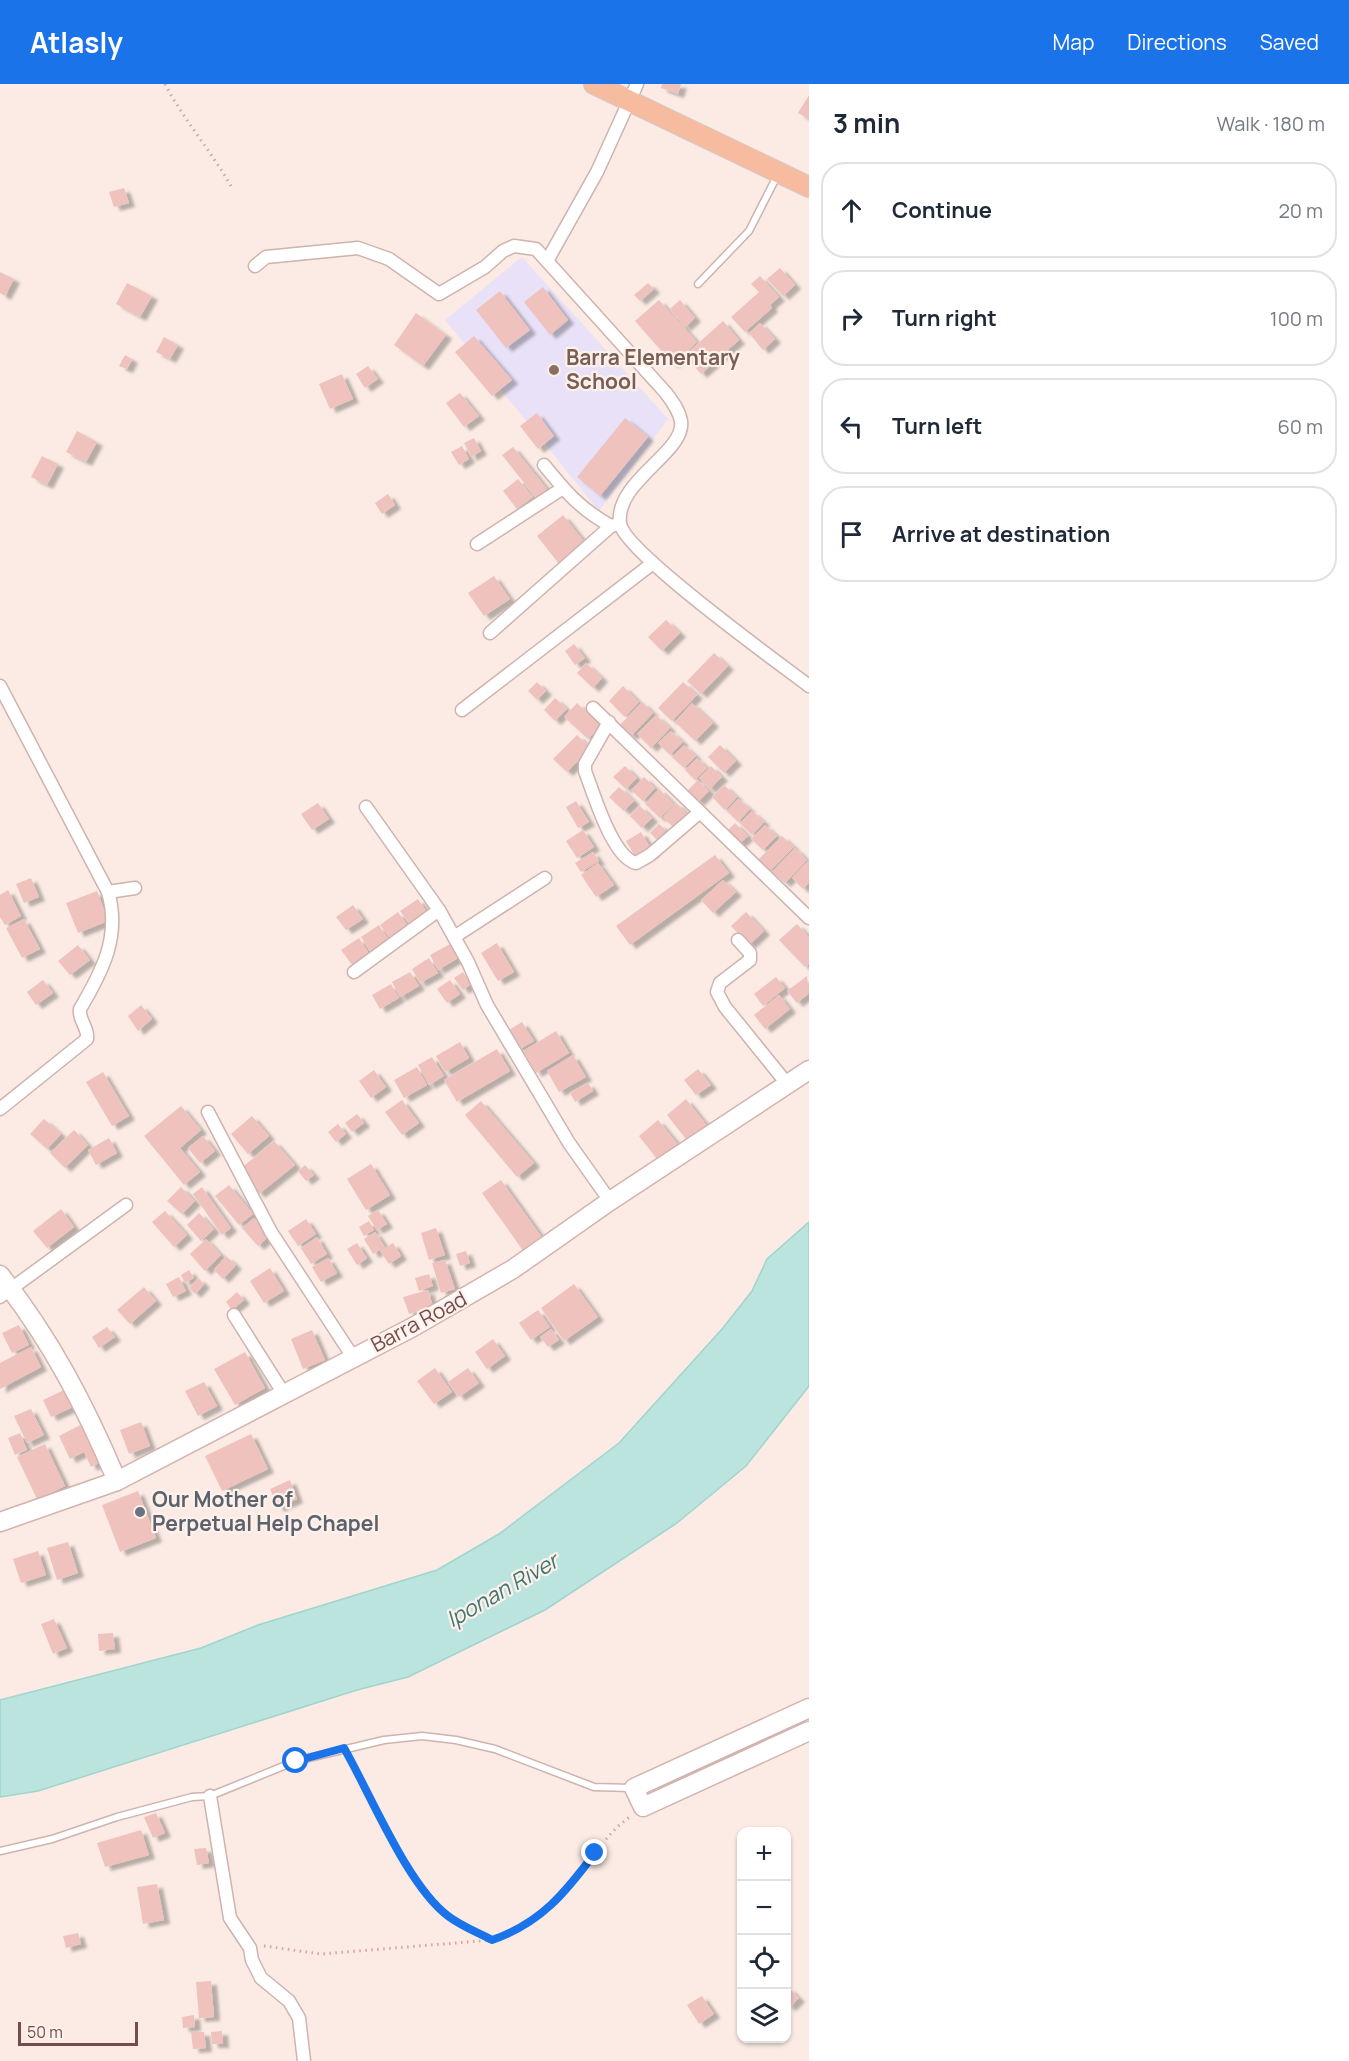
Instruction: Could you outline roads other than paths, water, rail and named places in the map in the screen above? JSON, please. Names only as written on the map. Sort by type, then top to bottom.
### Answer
[{"type":"main road","points":[[594,84],[632,92],[809,187]]},
{"type":"street","points":[[547,261],[597,172],[632,92]]},
{"type":"street","points":[[255,266],[267,257],[358,248],[389,259],[439,294],[462,283],[503,250],[514,246],[536,249],[676,406],[681,423],[678,435],[667,451],[633,485],[616,525],[490,633]]},
{"type":"street","points":[[544,465],[576,503],[616,525],[628,540],[653,563],[809,686]]},
{"type":"street","points":[[477,544],[562,488]]},
{"type":"street","points":[[462,710],[653,563]]},
{"type":"street","points":[[0,686],[108,892],[112,913],[108,957],[79,1015],[88,1033],[87,1039],[0,1109]]},
{"type":"street","points":[[593,708],[809,918]]},
{"type":"street","points":[[609,722],[585,764],[585,771],[616,846],[625,858],[636,863],[650,855],[700,812]]},
{"type":"street","points":[[366,807],[439,910],[487,1005],[569,1143],[610,1201]]},
{"type":"street","points":[[454,937],[544,878]]},
{"type":"street","points":[[108,892],[135,888]]},
{"type":"street","points":[[354,972],[439,910]]},
{"type":"street","points":[[738,940],[750,953],[750,960],[720,983],[717,992],[725,1007],[788,1085]]},
{"type":"street","name":"Barra Road","points":[[0,1521],[117,1481],[413,1328],[513,1269],[610,1201],[809,1070]]},
{"type":"street","points":[[208,1112],[271,1232],[353,1357]]},
{"type":"street","points":[[117,1481],[92,1423],[59,1358],[4,1287],[126,1205]]},
{"type":"street","points":[[234,1315],[284,1394]]},
{"type":"street","points":[[809,1708],[634,1788],[644,1807],[809,1731]]},
{"type":"street","points":[[210,1796],[230,1918],[250,1948],[252,1960],[261,1978],[289,2001],[299,2018],[304,2061]]},
{"type":"lane","points":[[698,284],[749,231],[778,172]]},
{"type":"lane","points":[[0,1851],[52,1839],[117,1817],[192,1797],[210,1796],[256,1775],[344,1748],[422,1736],[456,1740],[495,1749],[594,1787],[634,1788]]},
{"type":"water","name":"Iponan River","points":[[809,1222],[809,1386],[746,1466],[677,1523],[545,1610],[408,1677],[357,1690],[38,1791],[0,1797],[0,1700],[201,1648],[258,1625],[437,1570],[499,1534],[619,1443],[722,1329],[752,1291],[767,1259]]},
{"type":"place","name":"Barra Elementary School","points":[[554,370]]},
{"type":"place","name":"Our Mother of Perpetual Help Chapel","points":[[140,1512]]}]
